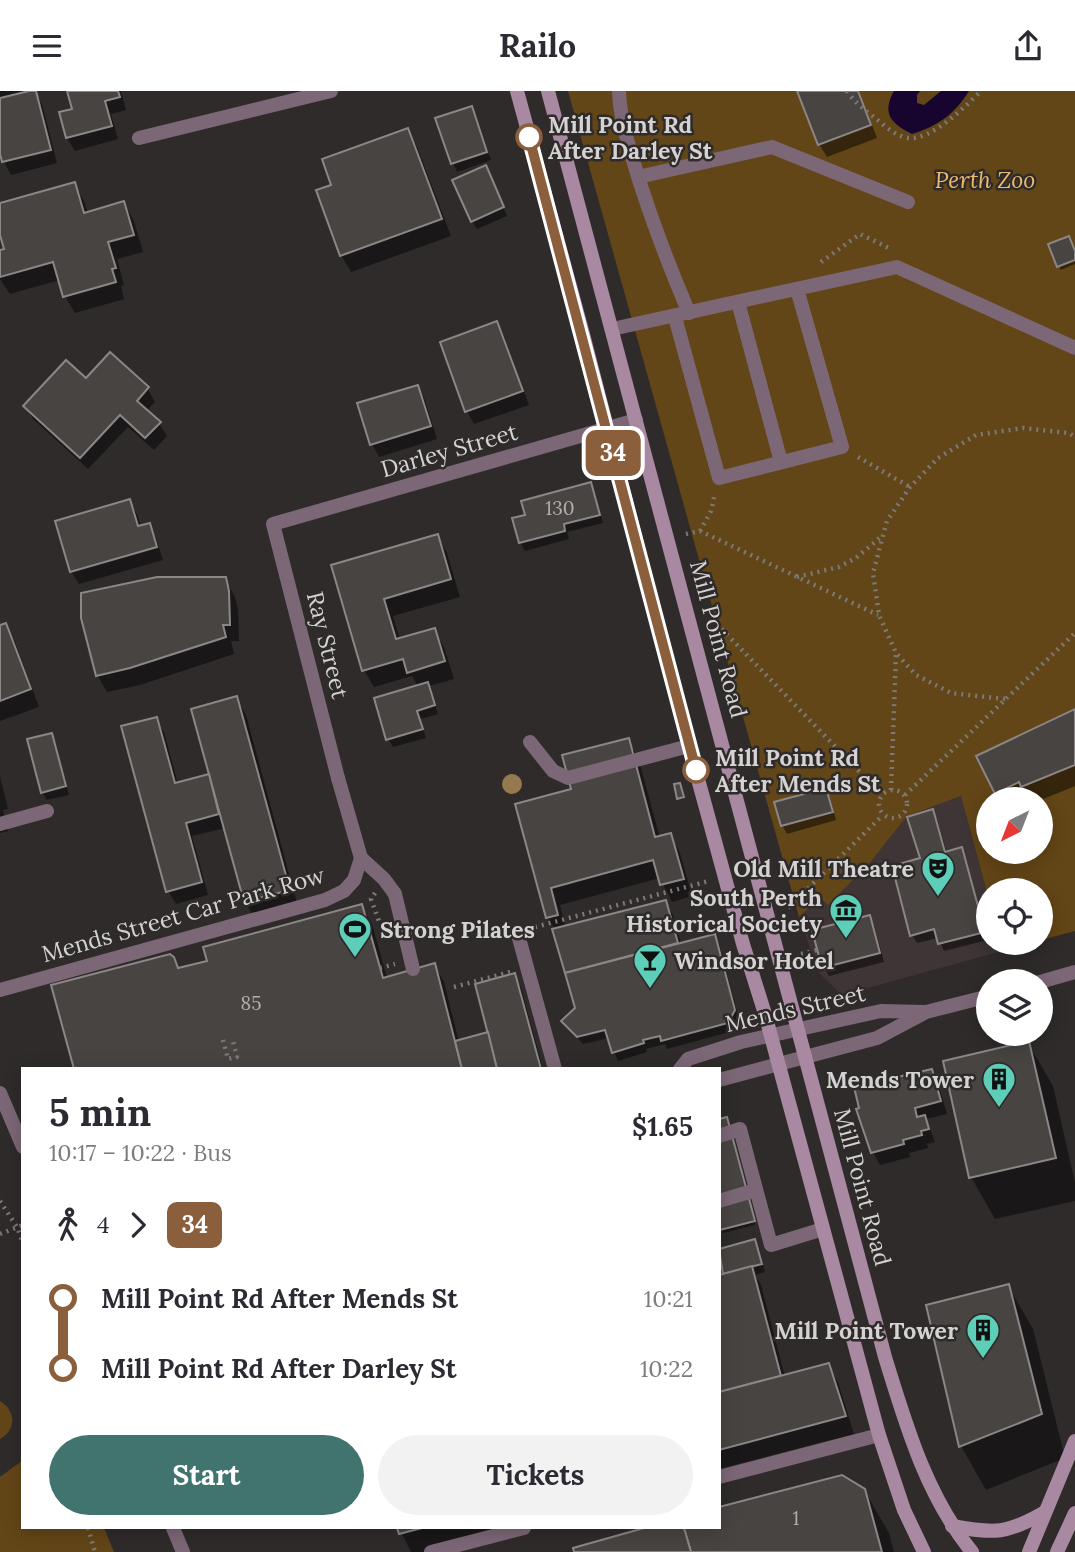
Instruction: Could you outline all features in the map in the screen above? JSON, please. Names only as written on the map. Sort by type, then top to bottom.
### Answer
[{"type":"main road","points":[[517,91],[689,746],[879,1435],[904,1510],[924,1552]]},
{"type":"main road","name":"Mill Point Road","points":[[548,91],[885,1357],[912,1444],[938,1502],[972,1552]]},
{"type":"main road","points":[[1029,1552],[1075,1441]]},
{"type":"main road","points":[[952,1526],[985,1532],[1006,1531],[1045,1511]]},
{"type":"main road","points":[[1057,1552],[1075,1513]]},
{"type":"street","points":[[139,138],[331,91]]},
{"type":"street","points":[[613,91],[682,315],[719,478],[842,447],[797,289]]},
{"type":"street","points":[[619,91],[620,117]]},
{"type":"street","points":[[638,177],[772,147],[908,202]]},
{"type":"street","points":[[612,329],[897,267],[1075,348]]},
{"type":"street","points":[[738,302],[781,462]]},
{"type":"street","name":"Darley Street","points":[[274,524],[636,420]]},
{"type":"street","name":"Ray Street","points":[[274,524],[361,858]]},
{"type":"street","points":[[530,743],[552,771],[568,778],[689,746]]},
{"type":"street","points":[[0,824],[47,811]]},
{"type":"street","points":[[361,858],[384,879],[395,894],[413,969]]},
{"type":"street","name":"Mends Street Car Park Row","points":[[0,990],[325,900],[344,891],[354,880],[361,858]]},
{"type":"street","points":[[517,932],[554,1067]]},
{"type":"street","points":[[1053,978],[1075,972]]},
{"type":"street","name":"Mends Street","points":[[721,1079],[877,1038],[926,1012],[976,999]]},
{"type":"street","name":"Mends Street","points":[[682,1067],[688,1059],[741,1042],[881,1011],[926,1012]]},
{"type":"street","points":[[0,1093],[21,1142]]},
{"type":"street","points":[[721,1135],[740,1129],[771,1245],[823,1229]]},
{"type":"street","points":[[721,1201],[756,1190]]},
{"type":"street","points":[[721,1476],[879,1435]]},
{"type":"street","points":[[173,1529],[183,1552]]},
{"type":"street","points":[[431,1552],[520,1529]]},
{"type":"path","points":[[847,91],[851,98],[886,127],[896,134],[910,138],[919,137],[937,128],[981,91]]},
{"type":"path","points":[[1005,699],[951,693],[916,675],[897,653],[878,615],[873,573],[887,521],[910,487],[938,458],[976,435],[1023,428],[1069,433],[1075,437]]},
{"type":"path","points":[[842,447],[910,487]]},
{"type":"path","points":[[700,531],[711,511],[719,478]]},
{"type":"path","points":[[686,534],[700,531],[878,615]]},
{"type":"path","points":[[797,577],[839,567],[856,558],[883,536]]},
{"type":"path","points":[[712,619],[882,795]]},
{"type":"path","points":[[905,795],[1075,633]]},
{"type":"path","points":[[891,790],[897,653]]},
{"type":"path","points":[[891,790],[905,795],[908,803],[906,812],[900,818],[891,819],[883,815],[879,805],[882,795],[891,790]]},
{"type":"path","points":[[788,908],[883,815]]},
{"type":"path","points":[[517,932],[709,881]]},
{"type":"path","points":[[802,954],[817,950]]},
{"type":"path","points":[[380,968],[390,965]]},
{"type":"path","points":[[454,987],[527,967]]},
{"type":"path","points":[[223,1040],[228,1059],[237,1057],[233,1041]]},
{"type":"path","points":[[0,1201],[20,1226],[0,1234]]},
{"type":"path","points":[[88,1529],[94,1552]]},
{"type":"shaded area","points":[[894,91],[920,91],[917,103],[924,105],[941,91],[969,91],[945,118],[912,134],[891,117],[889,106]]},
{"type":"shaded area","points":[[961,796],[976,852],[976,865],[980,865],[983,878],[976,878],[976,955],[987,955],[842,995],[819,973],[799,917],[820,898],[829,904],[869,864],[907,816]]},
{"type":"green space","name":"Perth Zoo","points":[[568,91],[1075,91],[1075,931],[1053,937],[1053,878],[983,878],[980,865],[1054,865],[1054,787],[976,787],[976,852],[961,796],[907,816],[869,864],[828,905],[820,898],[799,917]]},
{"type":"green space","points":[[0,1401],[12,1415],[12,1425],[0,1439]]},
{"type":"green space","points":[[21,1461],[21,1529],[104,1529],[114,1552],[0,1552],[0,1477]]},
{"type":"building","points":[[36,91],[51,150],[2,162],[0,98]]},
{"type":"building","points":[[67,91],[118,91],[120,97],[105,101],[112,126],[66,138],[59,112],[72,109]]},
{"type":"building","points":[[797,91],[858,91],[871,125],[818,145]]},
{"type":"building","points":[[472,106],[487,152],[451,164],[435,118]]},
{"type":"building","points":[[408,128],[442,219],[340,256],[316,190],[331,185],[322,159]]},
{"type":"building","points":[[486,165],[504,207],[471,222],[452,180]]},
{"type":"building","points":[[75,182],[84,213],[124,201],[134,235],[108,242],[116,268],[112,269],[116,282],[63,297],[53,262],[0,277],[0,250],[4,249],[0,235],[0,203]]},
{"type":"building","points":[[1069,236],[1075,251],[1075,260],[1057,267],[1048,244]]},
{"type":"building","points":[[497,321],[523,391],[465,412],[440,342]]},
{"type":"building","points":[[110,352],[149,387],[137,401],[161,422],[145,438],[120,415],[80,458],[23,406],[66,360],[86,378]]},
{"type":"building","points":[[418,385],[431,426],[370,445],[357,403]]},
{"type":"building","points":[[591,482],[600,515],[564,524],[565,531],[519,543],[512,518],[525,515],[521,501]]},
{"type":"building","points":[[130,499],[138,526],[150,523],[157,547],[70,572],[55,521]]},
{"type":"building","points":[[438,534],[451,579],[384,599],[396,639],[435,628],[445,661],[407,673],[403,659],[362,671],[331,565]]},
{"type":"building","points":[[157,577],[226,577],[230,625],[223,625],[226,637],[130,668],[96,676],[81,618],[81,593]]},
{"type":"building","points":[[6,623],[31,689],[0,701],[0,625]]},
{"type":"building","points":[[428,682],[435,705],[417,711],[423,729],[386,740],[374,698]]},
{"type":"building","points":[[237,696],[290,890],[244,902],[191,709]]},
{"type":"building","points":[[1075,709],[1075,765],[1021,787],[1019,782],[1009,787],[992,787],[976,756]]},
{"type":"building","points":[[157,717],[175,783],[209,774],[219,814],[186,823],[202,882],[166,892],[121,726]]},
{"type":"building","points":[[52,733],[66,786],[41,793],[27,739]]},
{"type":"building","points":[[629,738],[655,837],[671,833],[684,879],[660,885],[653,860],[551,888],[558,915],[546,918],[515,804],[571,789],[562,755]]},
{"type":"building","points":[[680,783],[684,797],[677,799],[674,784]]},
{"type":"building","points":[[826,788],[833,812],[781,826],[774,802]]},
{"type":"building","name":"Old Mill Theatre","points":[[933,809],[945,852],[962,847],[976,899],[976,934],[938,944],[934,929],[910,936],[892,866],[920,858],[907,817]]},
{"type":"building","points":[[666,900],[678,943],[565,973],[552,929]]},
{"type":"building","points":[[362,904],[383,978],[435,963],[461,1067],[73,1067],[51,985],[170,954],[178,968],[207,961],[203,947]]},
{"type":"building","name":"South Perth Historical Society","points":[[870,915],[880,953],[822,968],[812,930]]},
{"type":"building","name":"Windsor Hotel","points":[[715,934],[735,1010],[728,1023],[661,1041],[660,1036],[643,1040],[644,1043],[612,1053],[605,1030],[577,1037],[561,1021],[575,1008],[565,973]]},
{"type":"building","points":[[515,973],[540,1067],[496,1067],[475,984]]},
{"type":"building","points":[[488,1032],[497,1067],[462,1067],[455,1041]]},
{"type":"building","name":"Mends Tower","points":[[1008,1046],[1030,1046],[1056,1158],[969,1178],[943,1061]]},
{"type":"building","points":[[932,1069],[941,1101],[915,1108],[917,1117],[925,1115],[929,1129],[921,1131],[922,1135],[903,1140],[904,1144],[871,1153],[856,1109],[859,1108],[854,1087]]},
{"type":"building","points":[[727,1117],[755,1221],[721,1230],[721,1118]]},
{"type":"building","points":[[755,1239],[762,1264],[723,1274],[721,1248]]},
{"type":"building","points":[[752,1266],[781,1376],[721,1391],[721,1274]]},
{"type":"building","name":"Mill Point Tower","points":[[1009,1284],[1042,1414],[959,1447],[926,1305]]},
{"type":"building","points":[[829,1363],[846,1416],[721,1449],[721,1391]]},
{"type":"building","points":[[842,1475],[865,1489],[882,1552],[691,1552],[684,1529],[721,1529],[721,1506]]},
{"type":"building","points":[[397,1529],[418,1529],[399,1534]]},
{"type":"building","points":[[640,1529],[684,1529],[691,1552],[574,1552],[573,1548]]},
{"type":"bus line","name":"34","points":[[529,137],[696,770]]},
{"type":"place","name":"Mill Point Rd After Darley St","points":[[529,137]]},
{"type":"place","name":"Mill Point Rd After Mends St","points":[[696,770]]},
{"type":"place","name":"Old Mill Theatre","points":[[938,898]]},
{"type":"place","name":"South Perth Historical Society","points":[[846,940]]},
{"type":"place","name":"Strong Pilates","points":[[355,959]]},
{"type":"place","name":"Windsor Hotel","points":[[650,990]]},
{"type":"place","name":"Mends Tower","points":[[999,1109]]},
{"type":"place","name":"Mill Point Tower","points":[[983,1360]]}]
